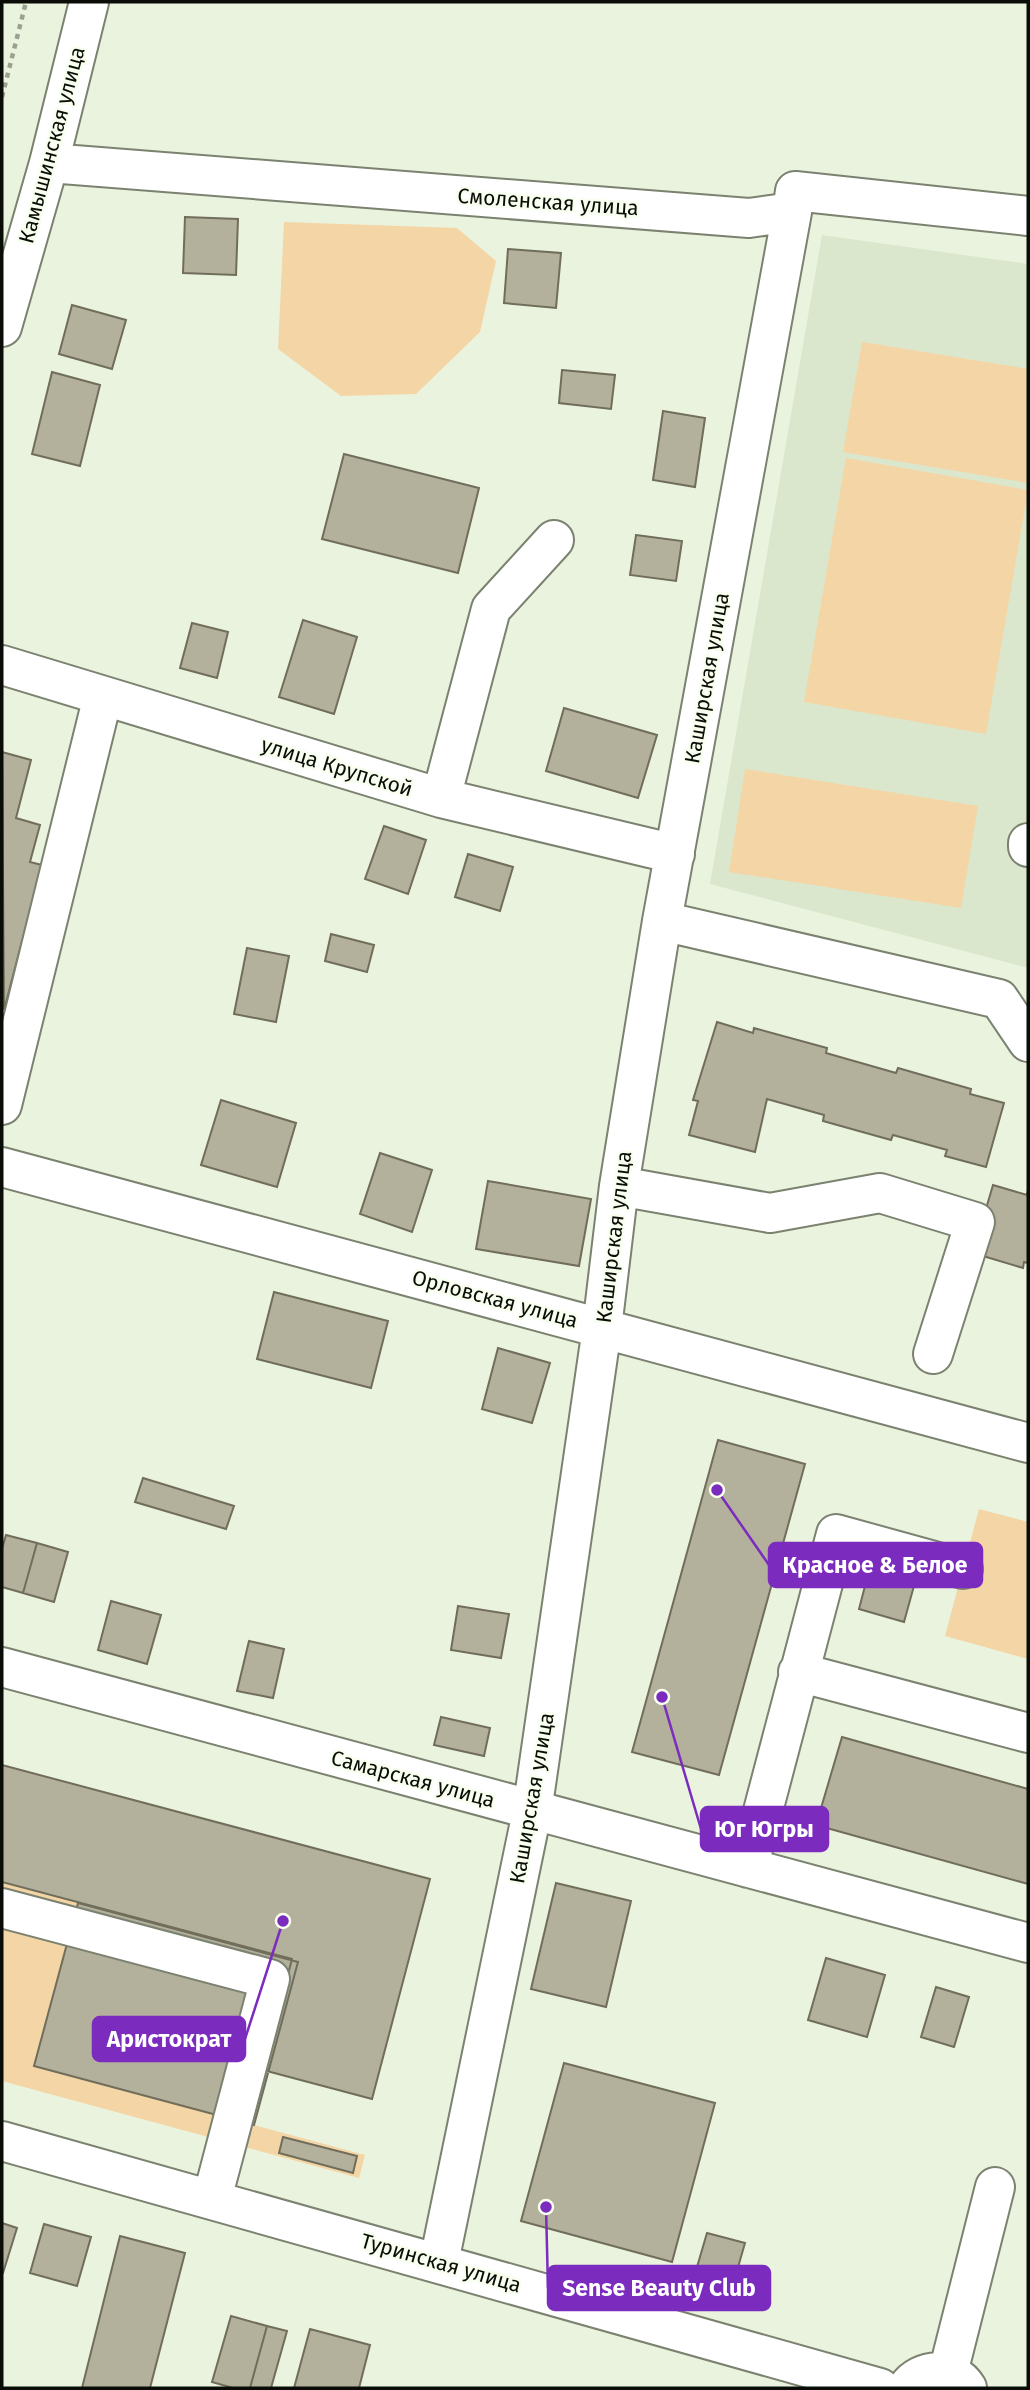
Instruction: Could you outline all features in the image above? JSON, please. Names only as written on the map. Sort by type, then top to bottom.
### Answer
[{"type":"street","name":"Камышинская улица","points":[[2,327],[49,163],[89,2]]},
{"type":"street","name":"Смоленская улица","points":[[49,163],[749,218],[792,212]]},
{"type":"street","points":[[792,212],[795,191],[1028,216]]},
{"type":"street","name":"Каширская улица","points":[[439,2262],[532,1812],[602,1328],[619,1186],[662,921],[792,212]]},
{"type":"street","points":[[441,798],[491,608],[554,540]]},
{"type":"street","name":"улица Крупской","points":[[2,665],[441,798],[675,855]]},
{"type":"street","points":[[2,1105],[103,696]]},
{"type":"street","points":[[662,921],[999,999],[1028,1042]]},
{"type":"street","name":"Орловская улица","points":[[2,1167],[1028,1443]]},
{"type":"street","points":[[619,1186],[770,1213],[880,1193],[975,1222],[933,1354]]},
{"type":"street","points":[[748,1868],[836,1534],[963,1569]]},
{"type":"street","name":"Самарская улица","points":[[2,1667],[532,1812],[1028,1943]]},
{"type":"street","points":[[799,1672],[1028,1732]]},
{"type":"street","points":[[2,1908],[270,1979],[212,2199]]},
{"type":"street","name":"Туринская улица","points":[[2,2141],[880,2388]]},
{"type":"street","points":[[907,2388],[921,2375],[935,2371],[958,2381],[995,2187]]},
{"type":"path","points":[[2,97],[26,2]]},
{"type":"shaded area","points":[[284,222],[457,228],[496,261],[480,332],[416,394],[341,396],[278,349]]},
{"type":"shaded area","points":[[822,235],[1028,264],[1028,968],[710,884]]},
{"type":"shaded area","points":[[862,342],[1028,369],[1028,483],[843,452]]},
{"type":"shaded area","points":[[846,458],[1028,490],[986,734],[804,702]]},
{"type":"shaded area","points":[[745,769],[978,806],[961,908],[729,872]]},
{"type":"shaded area","points":[[979,1509],[1028,1522],[1028,1659],[945,1636]]},
{"type":"shaded area","points":[[2,1882],[298,1962],[254,2125],[365,2155],[359,2178],[2,2081]]},
{"type":"building","points":[[185,217],[238,219],[236,275],[183,273]]},
{"type":"building","points":[[508,249],[561,253],[556,308],[504,303]]},
{"type":"building","points":[[72,305],[126,320],[112,369],[59,354]]},
{"type":"building","points":[[562,370],[615,375],[611,409],[559,403]]},
{"type":"building","points":[[52,372],[100,385],[80,466],[32,454]]},
{"type":"building","points":[[663,411],[705,418],[695,487],[653,480]]},
{"type":"building","points":[[344,454],[479,488],[458,573],[322,539]]},
{"type":"building","points":[[636,535],[682,541],[676,581],[630,575]]},
{"type":"building","points":[[303,620],[357,637],[334,714],[279,697]]},
{"type":"building","points":[[192,623],[228,632],[217,678],[180,668]]},
{"type":"building","points":[[564,708],[657,735],[638,798],[546,771]]},
{"type":"building","points":[[2,752],[31,760],[16,818],[40,825],[30,862],[42,865],[4,1010]]},
{"type":"building","points":[[384,826],[426,840],[408,894],[365,879]]},
{"type":"building","points":[[468,854],[513,867],[500,911],[455,897]]},
{"type":"building","points":[[331,934],[374,945],[367,972],[325,961]]},
{"type":"building","points":[[247,948],[289,956],[276,1022],[234,1014]]},
{"type":"building","points":[[717,1022],[753,1033],[754,1028],[827,1048],[826,1053],[896,1073],[898,1068],[971,1089],[970,1094],[1004,1103],[986,1167],[945,1156],[947,1150],[893,1135],[891,1140],[823,1121],[824,1115],[767,1099],[755,1152],[689,1135],[698,1101],[693,1100]]},
{"type":"building","points":[[221,1100],[296,1123],[277,1187],[201,1165]]},
{"type":"building","points":[[380,1153],[432,1170],[412,1232],[360,1214]]},
{"type":"building","points":[[488,1181],[591,1199],[579,1266],[476,1249]]},
{"type":"building","points":[[993,1185],[1027,1195],[1028,1190],[1028,1263],[1024,1262],[1023,1268],[973,1253]]},
{"type":"building","points":[[274,1292],[388,1321],[371,1388],[257,1359]]},
{"type":"building","points":[[498,1348],[550,1363],[532,1423],[482,1409]]},
{"type":"building","points":[[718,1440],[805,1464],[719,1775],[632,1752]]},
{"type":"building","points":[[143,1478],[234,1506],[226,1529],[135,1502]]},
{"type":"building","points":[[6,1535],[37,1543],[23,1593],[2,1587],[2,1549]]},
{"type":"building","points":[[37,1543],[68,1552],[54,1602],[23,1593]]},
{"type":"building","points":[[871,1563],[917,1575],[904,1622],[859,1609]]},
{"type":"building","points":[[111,1601],[161,1615],[147,1664],[98,1650]]},
{"type":"building","points":[[458,1606],[509,1614],[501,1658],[451,1650]]},
{"type":"building","points":[[249,1641],[284,1649],[273,1698],[237,1691]]},
{"type":"building","points":[[441,1717],[490,1728],[484,1756],[434,1745]]},
{"type":"building","points":[[842,1737],[1028,1789],[1028,1884],[816,1825]]},
{"type":"building","points":[[2,1765],[430,1879],[372,2099],[263,2070],[292,1959],[2,1882]]},
{"type":"building","points":[[556,1883],[631,1901],[606,2007],[531,1989]]},
{"type":"building","points":[[78,1903],[298,1962],[254,2125],[34,2066]]},
{"type":"building","points":[[826,1958],[885,1975],[867,2037],[808,2020]]},
{"type":"building","points":[[936,1987],[969,1997],[954,2047],[921,2037]]},
{"type":"building","points":[[564,2063],[715,2103],[672,2262],[521,2221]]},
{"type":"building","points":[[283,2137],[357,2156],[353,2173],[279,2153]]},
{"type":"building","points":[[2,2223],[17,2228],[3,2273],[2,2273]]},
{"type":"building","points":[[44,2224],[91,2237],[77,2286],[30,2273]]},
{"type":"building","points":[[707,2233],[745,2243],[730,2295],[692,2284]]},
{"type":"building","points":[[120,2236],[185,2253],[150,2388],[82,2388]]},
{"type":"building","points":[[231,2316],[267,2326],[250,2388],[233,2388],[212,2382]]},
{"type":"building","points":[[267,2326],[287,2331],[271,2388],[250,2388]]},
{"type":"building","points":[[310,2329],[370,2345],[359,2388],[294,2388]]},
{"type":"place","name":"Красное & Белое","points":[[717,1490]]},
{"type":"place","name":"Юг Югры","points":[[662,1697]]},
{"type":"place","name":"Аристократ","points":[[283,1921]]},
{"type":"place","name":"Sense Beauty Club","points":[[546,2207]]}]
